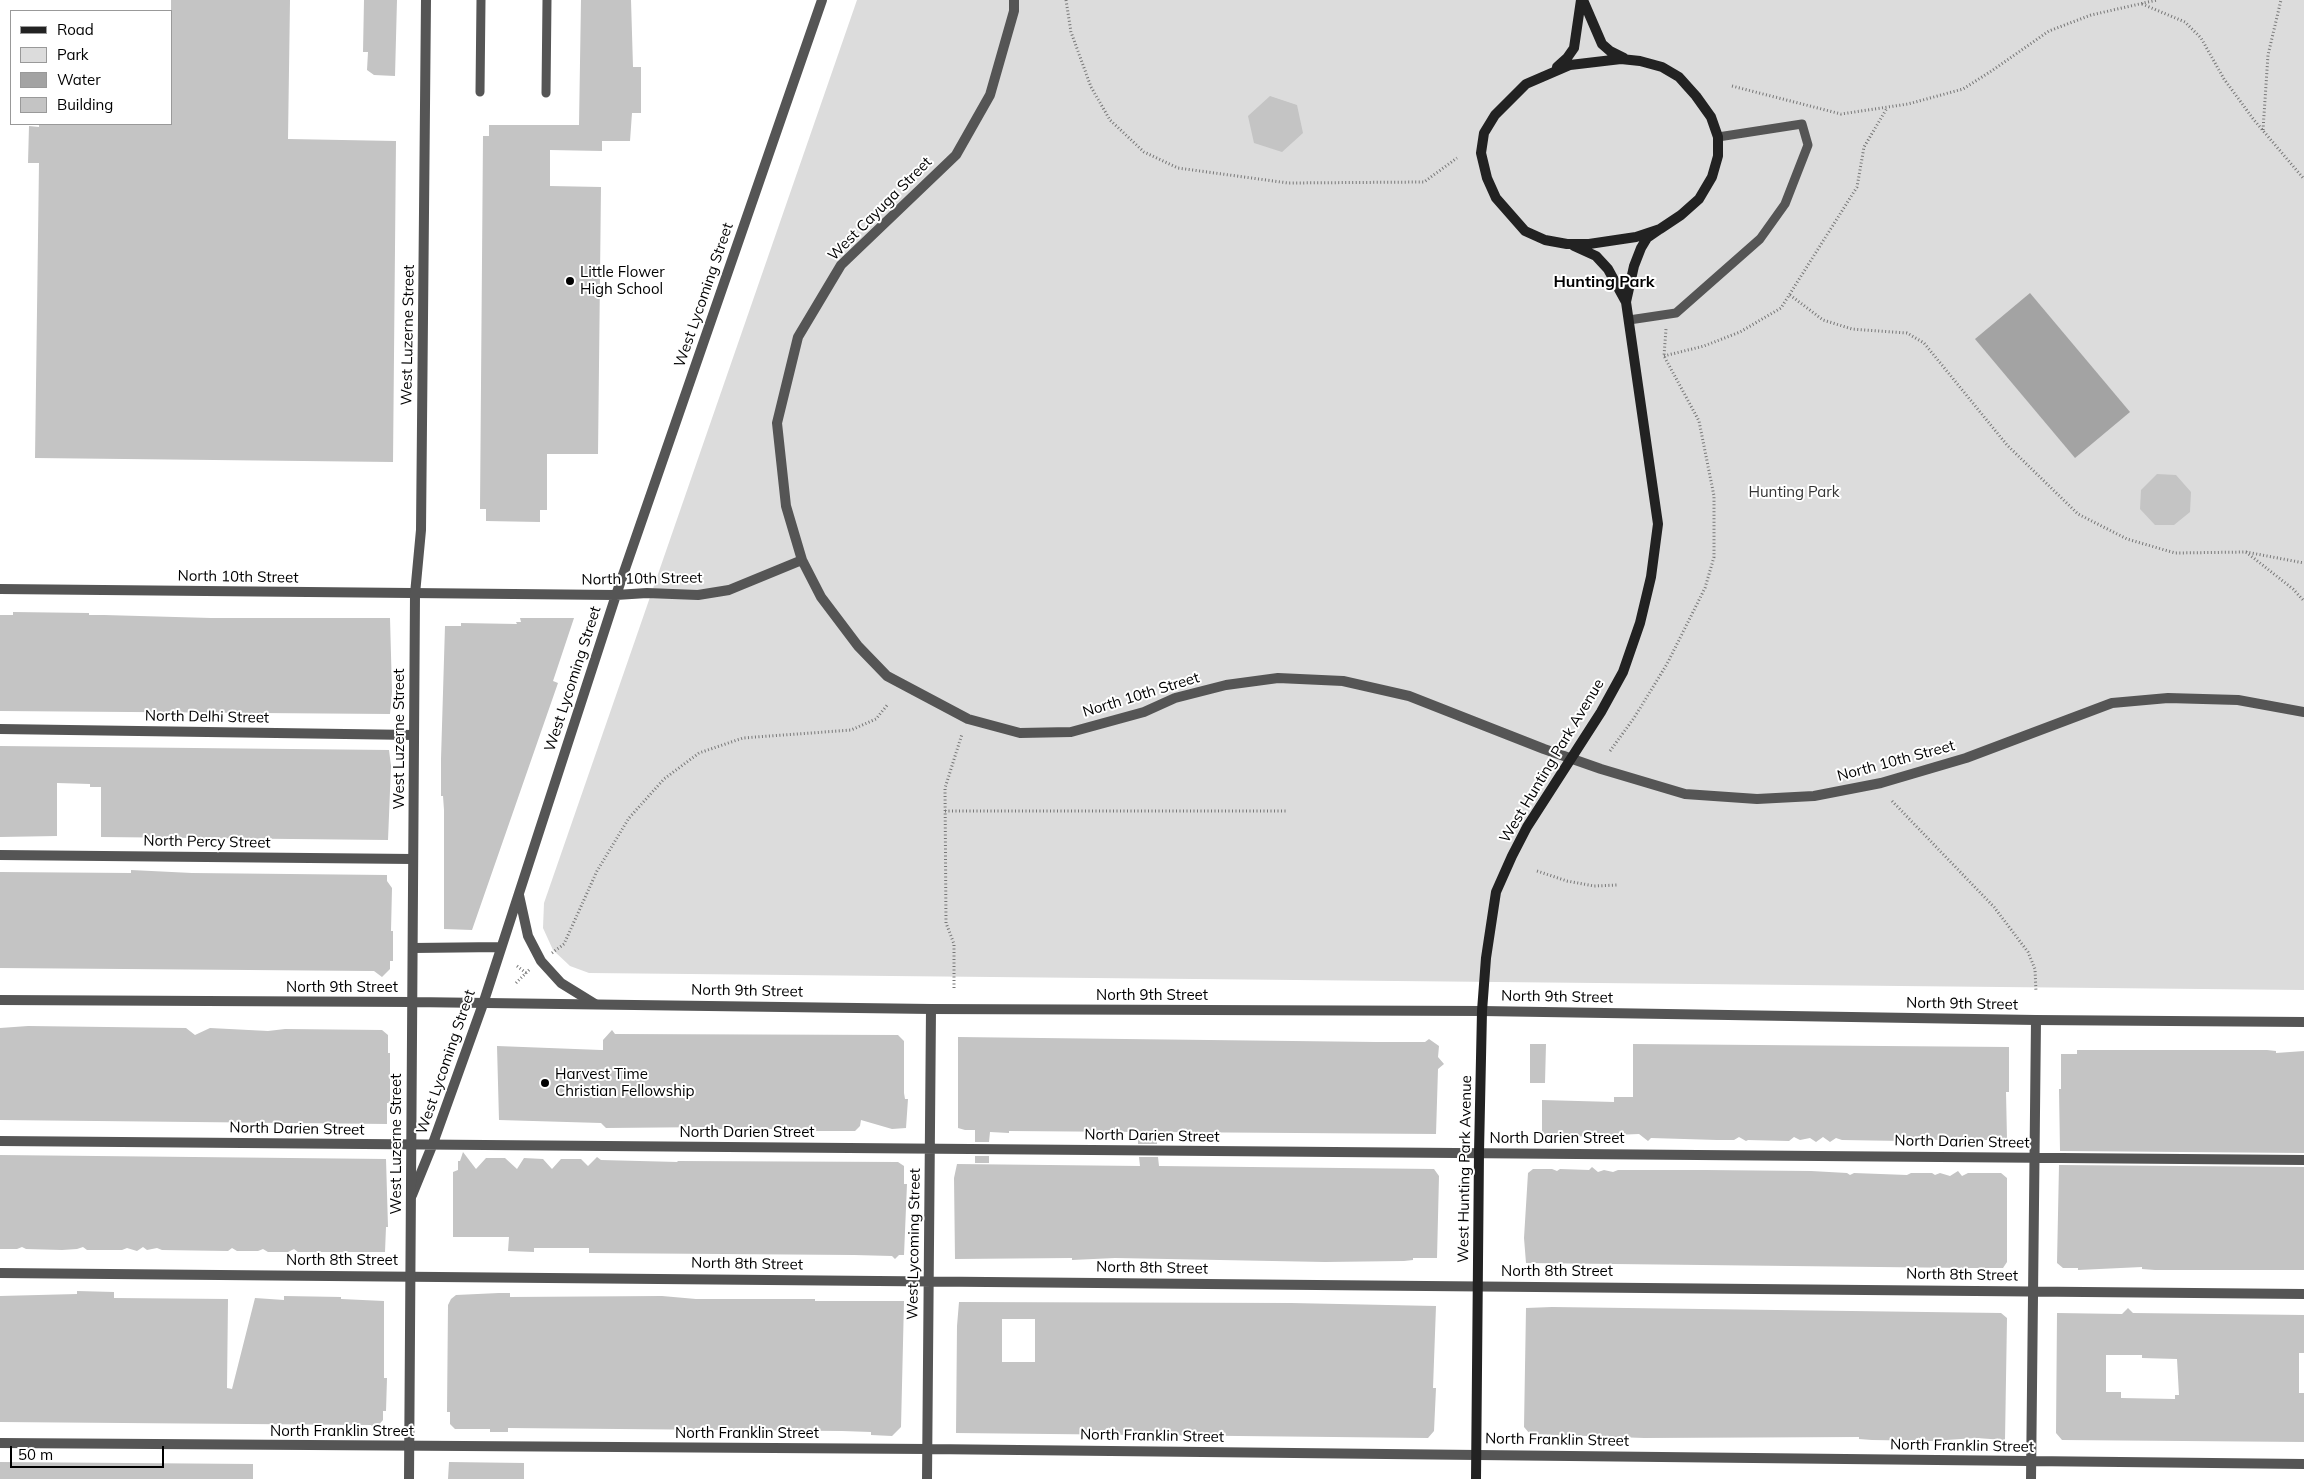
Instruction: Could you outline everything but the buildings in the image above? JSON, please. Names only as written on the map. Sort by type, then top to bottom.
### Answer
[{"type":"main road","name":"West Hunting Park Avenue","points":[[1582,0],[1602,44],[1610,51],[1630,60],[1662,68],[1679,78],[1696,96],[1711,117],[1718,137],[1718,156],[1712,177],[1699,199],[1682,215],[1647,238],[1634,266],[1626,302]]},
{"type":"main road","name":"West Hunting Park Avenue","points":[[1550,72],[1567,58],[1574,48],[1582,0]]},
{"type":"main road","name":"West Hunting Park Avenue","points":[[1630,60],[1596,61],[1570,65],[1550,72],[1526,84],[1495,115],[1484,134],[1481,154],[1487,178],[1496,198],[1525,231],[1545,240],[1567,244],[1589,244],[1613,241],[1660,229]]},
{"type":"main road","name":"West Hunting Park Avenue","points":[[1476,1479],[1482,1010],[1486,958],[1496,892],[1527,827],[1601,712],[1623,672],[1640,623],[1651,577],[1658,524],[1626,302],[1608,269],[1596,256],[1567,244]]},
{"type":"street","name":"West Luzerne Street","points":[[410,1479],[415,594],[422,530],[426,0]]},
{"type":"street","name":"West Lycoming Street","points":[[411,1196],[432,1146],[483,1004],[616,595],[822,0]]},
{"type":"street","name":"West Cayuga Street","points":[[802,560],[786,506],[777,424],[798,337],[841,265],[956,155],[990,95],[1014,11],[1014,0]]},
{"type":"street","name":"North 10th Street","points":[[0,589],[415,594],[616,595],[647,593],[698,595],[728,590],[802,560],[821,596],[858,646],[887,676],[968,718],[1020,733],[1071,732],[1144,712],[1176,698],[1226,685],[1278,678],[1343,681],[1409,696],[1572,758],[1685,794],[1757,799],[1814,796],[1881,783],[1966,758],[2112,703],[2168,698],[2238,700],[2304,712]]},
{"type":"street","name":"North Delhi Street","points":[[0,729],[414,735]]},
{"type":"street","name":"North Percy Street","points":[[0,855],[413,859]]},
{"type":"street","points":[[519,894],[528,936],[541,961],[561,983],[595,1004]]},
{"type":"street","points":[[413,948],[502,947]]},
{"type":"street","name":"North 9th Street","points":[[0,1000],[412,1002],[931,1009],[1482,1010],[2036,1020],[2304,1022]]},
{"type":"street","name":"West Lycoming Street","points":[[927,1479],[931,1009]]},
{"type":"street","points":[[2031,1479],[2036,1020]]},
{"type":"street","name":"North Darien Street","points":[[0,1141],[2304,1160]]},
{"type":"street","name":"North 8th Street","points":[[0,1273],[411,1275],[2304,1294]]},
{"type":"street","name":"North Franklin Street","points":[[0,1443],[1477,1454],[2304,1464]]},
{"type":"lane","points":[[480,92],[482,0]]},
{"type":"lane","points":[[546,0],[546,93]]},
{"type":"lane","points":[[1629,320],[1676,313],[1760,239],[1786,204],[1808,145],[1802,124],[1718,137]]},
{"type":"path","points":[[1066,0],[1072,32],[1090,87],[1110,120],[1144,152],[1178,168],[1288,183],[1424,182],[1457,158]]},
{"type":"path","points":[[1732,86],[1841,114],[1908,104],[1963,89],[1994,70],[2049,31],[2091,15],[2157,0]]},
{"type":"path","points":[[2263,130],[2268,55],[2281,0]]},
{"type":"path","points":[[2141,4],[2164,12],[2185,22],[2190,27],[2200,38],[2224,80],[2304,179]]},
{"type":"path","points":[[1664,356],[1704,346],[1740,332],[1781,308],[1857,187],[1864,147],[1887,108]]},
{"type":"path","points":[[1790,295],[1823,320],[1852,329],[1907,333],[1924,343],[2007,445],[2078,514],[2127,539],[2175,553],[2246,552],[2304,563]]},
{"type":"path","points":[[1610,752],[1634,718],[1667,664],[1705,588],[1714,557],[1714,496],[1699,421],[1664,356],[1666,328]]},
{"type":"path","points":[[2246,552],[2293,589],[2304,601]]},
{"type":"path","points":[[552,953],[564,944],[597,870],[629,818],[664,779],[699,753],[743,738],[851,730],[876,719],[888,704]]},
{"type":"path","points":[[954,988],[954,944],[946,923],[945,788],[962,734]]},
{"type":"path","points":[[1892,801],[1994,906],[2028,952],[2035,969],[2036,992]]},
{"type":"path","points":[[945,811],[1287,811]]},
{"type":"path","points":[[1537,871],[1567,881],[1594,886],[1618,885]]},
{"type":"path","points":[[516,983],[526,973],[517,966]]},
{"type":"green space","name":"Hunting Park","points":[[857,0],[2304,0],[2304,990],[589,973],[570,966],[553,950],[543,928],[544,903]]},
{"type":"water","points":[[2030,293],[2130,412],[2075,458],[1975,339]]},
{"type":"place","name":"Little Flower High School","points":[[570,281]]},
{"type":"place","name":"Harvest Time Christian Fellowship","points":[[545,1083]]},
{"type":"district","name":"Hunting Park","points":[[1604,282]]}]
